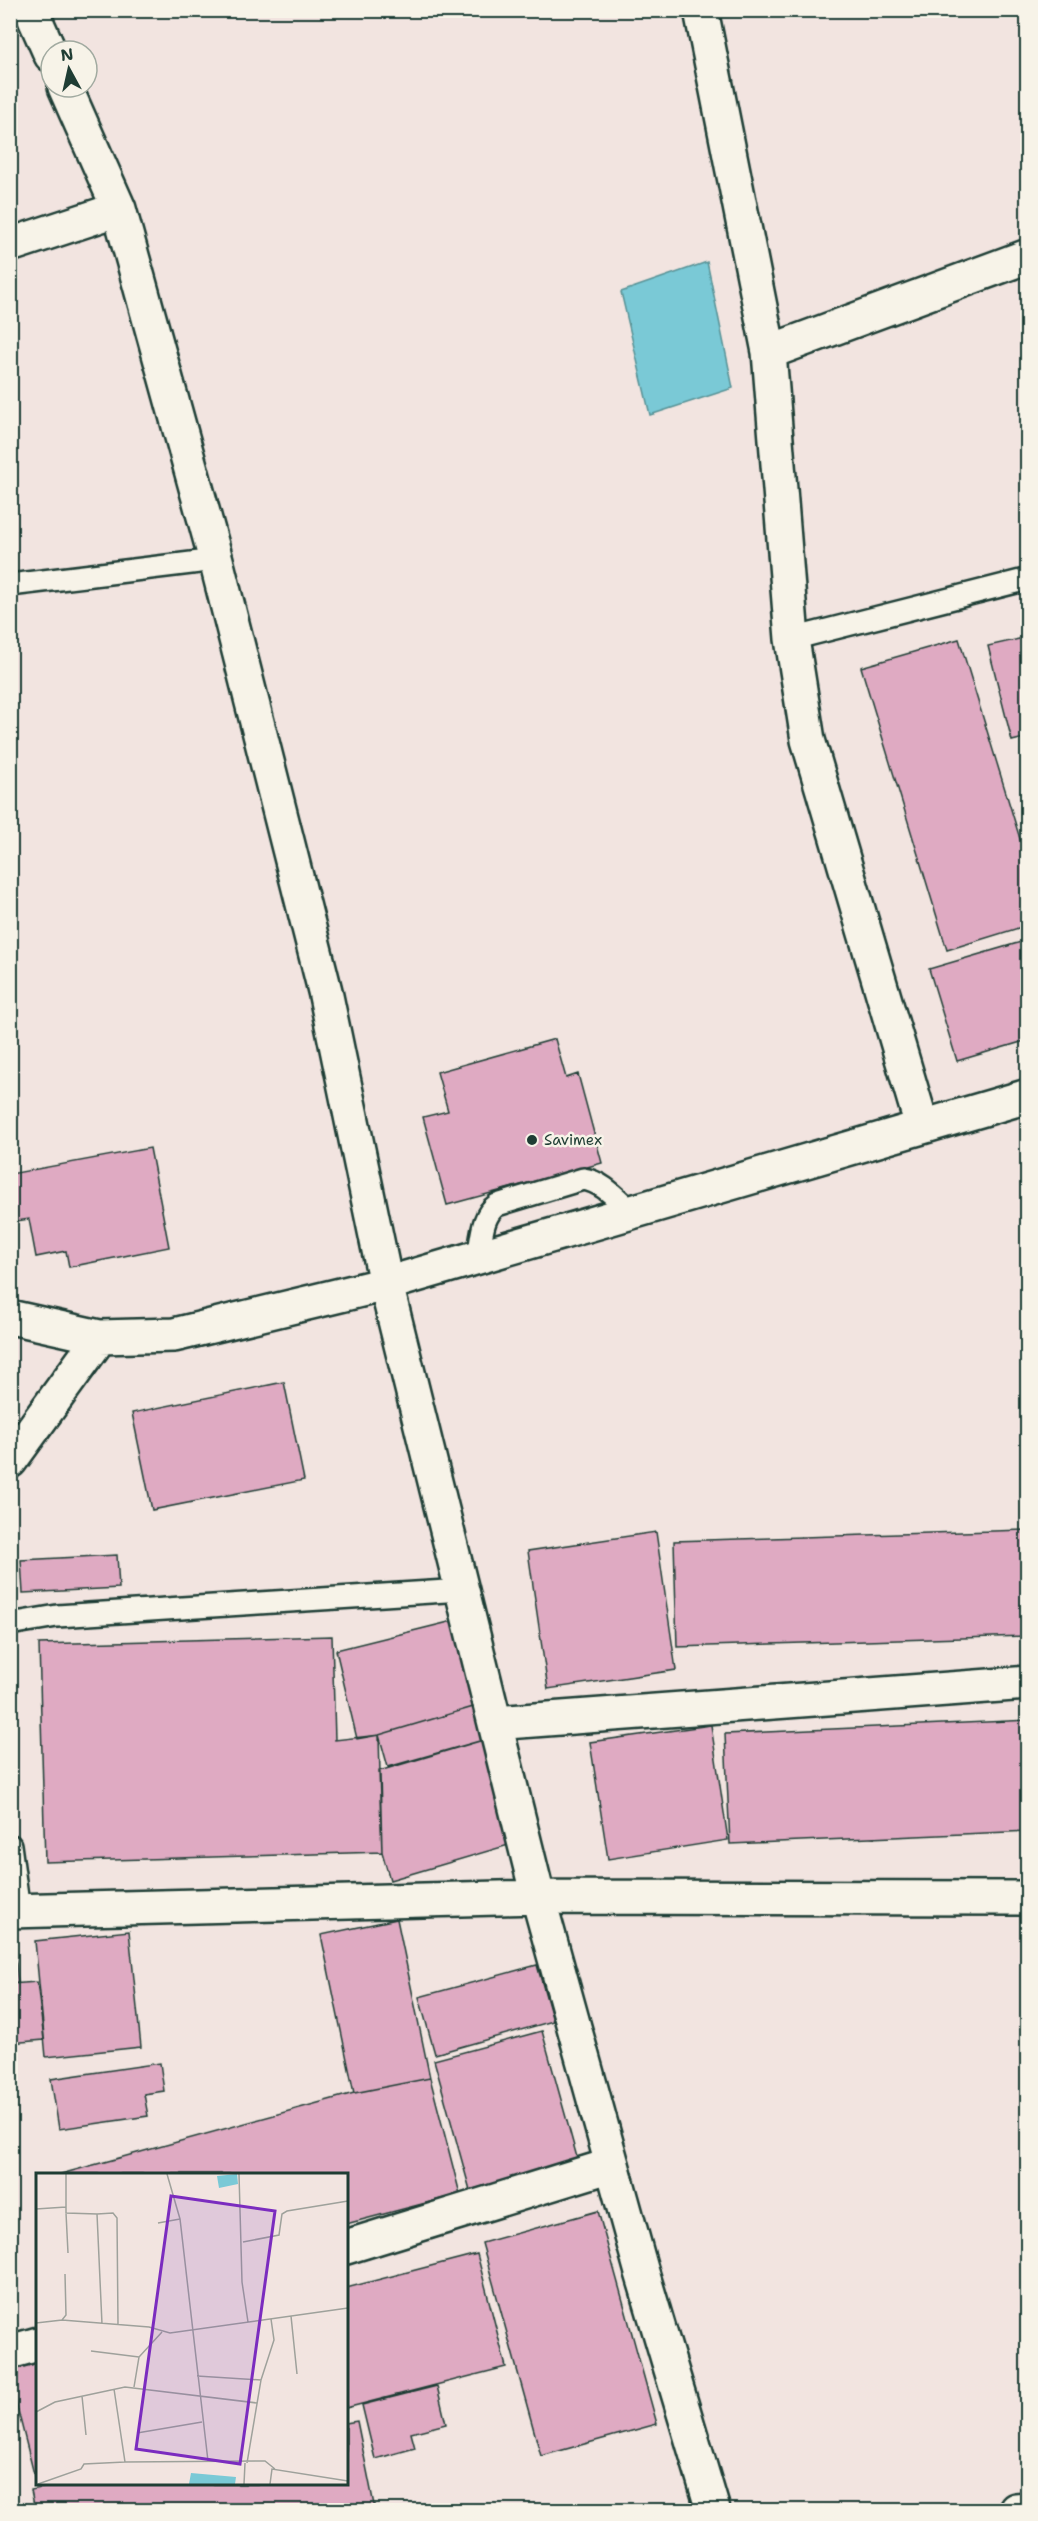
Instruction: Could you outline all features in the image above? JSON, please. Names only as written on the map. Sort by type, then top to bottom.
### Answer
[{"type":"street","points":[[31,10],[44,39]]},
{"type":"street","points":[[701,10],[769,352],[792,639],[808,740],[922,1126]]},
{"type":"street","points":[[70,99],[119,209],[216,560],[325,991],[387,1284],[538,1897],[612,2165],[713,2511]]},
{"type":"street","points":[[10,245],[119,209]]},
{"type":"street","points":[[769,352],[1028,256]]},
{"type":"street","points":[[10,1317],[100,1337],[174,1335],[387,1284],[1028,1096]]},
{"type":"street","points":[[10,1461],[100,1337]]},
{"type":"street","points":[[495,1723],[1028,1683]]},
{"type":"street","points":[[15,1911],[538,1897],[1028,1898]]},
{"type":"street","points":[[348,2246],[612,2165]]},
{"type":"street","points":[[10,2352],[36,2345]]},
{"type":"street","points":[[1016,2511],[1028,2509]]},
{"type":"lane","points":[[10,585],[216,560]]},
{"type":"lane","points":[[792,639],[1028,579]]},
{"type":"lane","points":[[478,1257],[486,1216],[497,1205],[583,1179],[600,1184],[632,1212]]},
{"type":"lane","points":[[10,1624],[57,1616],[462,1590]]},
{"type":"lane","points":[[10,1845],[15,1911]]},
{"type":"water","points":[[707,262],[733,388],[650,415],[621,292]]},
{"type":"building","points":[[1028,637],[1028,737],[1012,741],[988,646]]},
{"type":"building","points":[[959,639],[1028,865],[1028,925],[947,950],[861,667]]},
{"type":"building","points":[[1028,940],[1028,1040],[957,1061],[929,969]]},
{"type":"building","points":[[555,1039],[566,1078],[578,1074],[602,1163],[447,1205],[423,1117],[448,1111],[437,1072]]},
{"type":"building","points":[[150,1148],[169,1247],[69,1267],[66,1251],[36,1257],[29,1219],[10,1222],[10,1174]]},
{"type":"building","points":[[284,1382],[304,1480],[152,1510],[132,1413]]},
{"type":"building","points":[[1028,1530],[1028,1636],[677,1647],[674,1541]]},
{"type":"building","points":[[656,1532],[676,1670],[548,1689],[528,1551]]},
{"type":"building","points":[[117,1555],[119,1588],[23,1593],[21,1560]]},
{"type":"building","points":[[457,1620],[480,1705],[379,1735],[357,1739],[336,1650]]},
{"type":"building","points":[[332,1636],[335,1740],[379,1735],[382,1852],[45,1862],[39,1644]]},
{"type":"building","points":[[480,1705],[490,1738],[388,1767],[379,1735]]},
{"type":"building","points":[[1028,1720],[1028,1831],[730,1844],[725,1734]]},
{"type":"building","points":[[711,1725],[728,1840],[608,1859],[590,1742]]},
{"type":"building","points":[[490,1738],[522,1841],[390,1880],[382,1852],[379,1771]]},
{"type":"building","points":[[397,1919],[430,2078],[354,2093],[321,1935]]},
{"type":"building","points":[[129,1931],[141,2047],[46,2057],[35,1941]]},
{"type":"building","points":[[14,1943],[18,1983],[10,1984],[10,1944]]},
{"type":"building","points":[[537,1965],[553,2021],[435,2054],[419,1997]]},
{"type":"building","points":[[37,1982],[44,2040],[10,2043],[10,1984]]},
{"type":"building","points":[[542,2031],[578,2161],[470,2190],[434,2060]]},
{"type":"building","points":[[160,2063],[164,2091],[144,2094],[148,2116],[59,2129],[51,2079]]},
{"type":"building","points":[[430,2078],[460,2194],[348,2223],[348,2173],[65,2173],[354,2093]]},
{"type":"building","points":[[598,2211],[657,2424],[541,2456],[482,2243]]},
{"type":"building","points":[[477,2254],[506,2367],[348,2407],[348,2287]]},
{"type":"building","points":[[36,2364],[36,2482],[10,2379],[10,2370]]},
{"type":"building","points":[[437,2386],[446,2424],[411,2433],[415,2448],[375,2459],[362,2405]]},
{"type":"building","points":[[357,2421],[375,2510],[35,2510],[31,2490],[55,2485],[348,2485],[348,2423]]},
{"type":"place","name":"Savimex","points":[[532,1140]]}]
